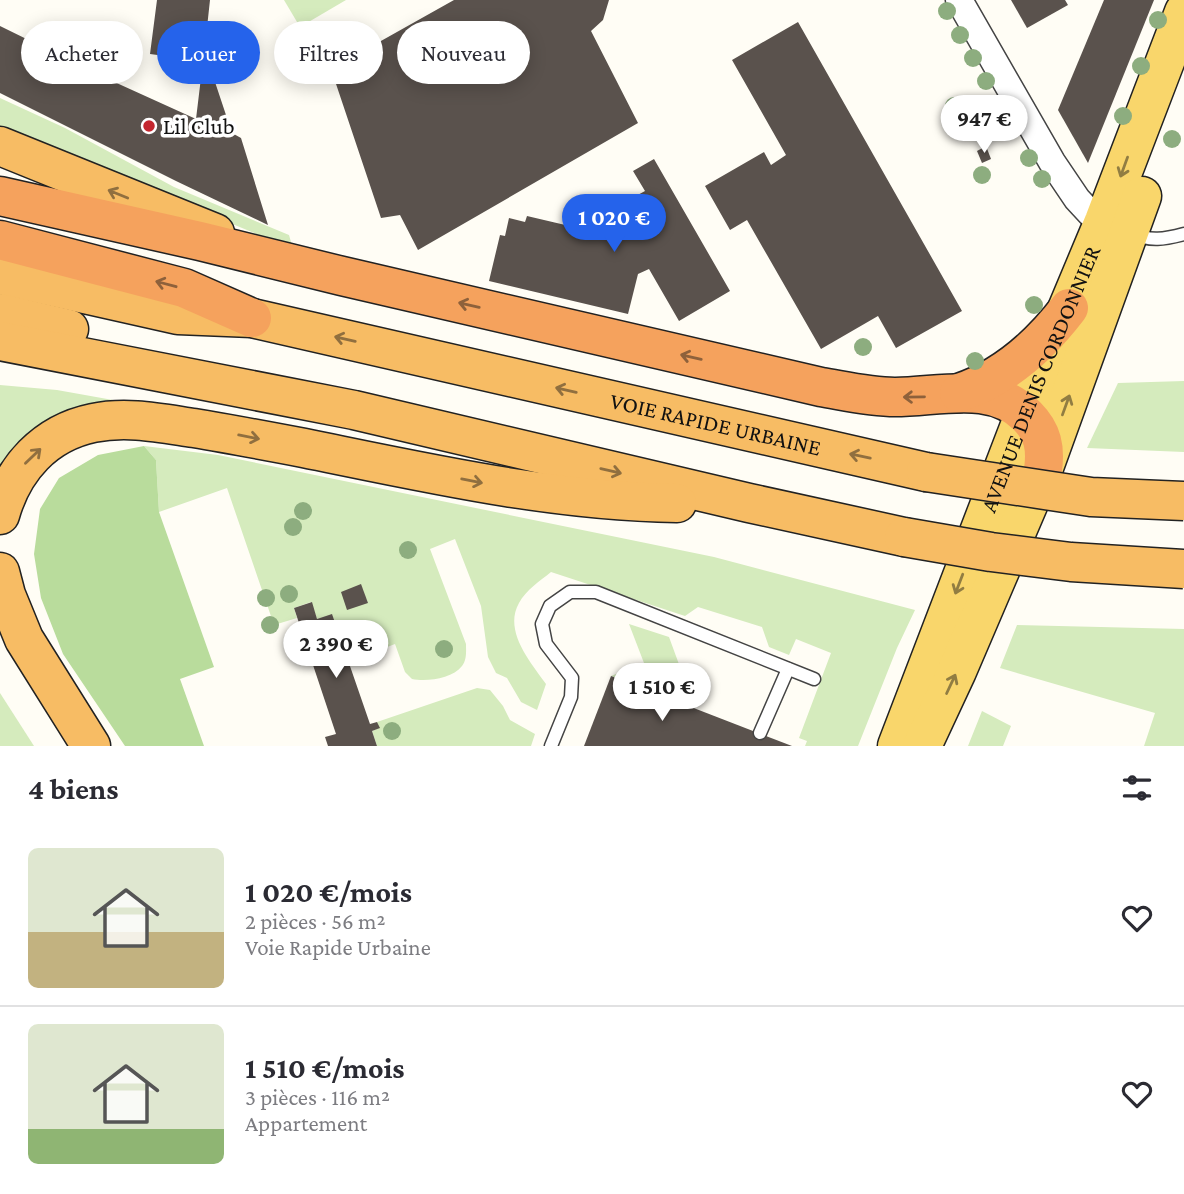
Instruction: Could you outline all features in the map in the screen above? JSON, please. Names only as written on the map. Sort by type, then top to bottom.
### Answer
[{"type":"highway","points":[[0,146],[236,241],[247,252]]},
{"type":"highway","points":[[0,196],[821,387],[893,397],[985,393],[1007,400],[1039,429],[1045,455],[1043,470]]},
{"type":"highway","points":[[0,240],[184,288],[252,318]]},
{"type":"highway","name":"VOIE RAPIDE URBAINE","points":[[0,275],[178,315],[252,318],[926,472],[1091,498],[1184,500]]},
{"type":"highway","points":[[958,393],[977,387],[1014,365],[1054,328],[1069,308]]},
{"type":"highway","points":[[0,313],[162,354],[354,410]]},
{"type":"highway","points":[[0,341],[354,410],[904,537],[1071,562],[1184,569]]},
{"type":"highway","points":[[0,362],[190,398],[354,410]]},
{"type":"highway","points":[[0,514],[14,479],[38,450],[74,429],[120,419],[239,435],[523,491],[634,502],[749,503]]},
{"type":"highway","points":[[0,572],[6,595],[24,639],[91,746]]},
{"type":"highway","points":[[0,646],[61,746]]},
{"type":"main road","name":"AVENUE DENIS CORDONNIER","points":[[922,746],[1043,470],[1108,222],[1184,12]]},
{"type":"main road","name":"AVENUE DENIS CORDONNIER","points":[[897,746],[1025,414],[1069,308],[1108,222],[1184,74]]},
{"type":"street","points":[[959,0],[1052,162],[1077,199],[1108,222]]},
{"type":"lane","points":[[1108,222],[1146,240],[1184,234]]},
{"type":"lane","points":[[551,746],[571,697],[572,678],[546,643],[542,624],[550,607],[570,592],[596,592],[814,679]]},
{"type":"lane","points":[[760,733],[788,669]]},
{"type":"green space","points":[[284,0],[346,0],[310,21],[296,21]]},
{"type":"green space","points":[[0,98],[65,128],[174,187],[289,235],[293,249],[0,128]]},
{"type":"green space","points":[[1184,381],[1184,452],[1087,448],[1118,383]]},
{"type":"green space","points":[[0,385],[57,390],[152,407],[0,473]]},
{"type":"green space","points":[[144,446],[218,455],[714,557],[915,610],[858,746],[805,746],[807,741],[799,738],[831,653],[796,639],[789,655],[769,647],[762,627],[698,607],[685,616],[551,572],[525,594],[515,614],[514,625],[521,646],[546,684],[537,710],[521,702],[507,678],[496,673],[488,657],[481,606],[455,539],[430,549],[466,644],[462,666],[452,674],[438,678],[412,679],[405,672],[395,644],[348,662],[332,615],[317,619],[311,602],[294,608],[297,618],[274,625],[227,488],[159,512],[156,460]]},
{"type":"green space","points":[[144,446],[156,460],[159,512],[214,667],[180,679],[204,746],[125,746],[63,654],[41,598],[34,554],[40,509],[59,478],[98,455]]},
{"type":"green space","points":[[629,624],[669,637],[695,708],[611,676],[644,663]]},
{"type":"green space","points":[[1017,625],[1184,629],[1184,746],[1144,746],[1155,713],[1000,668]]},
{"type":"green space","points":[[477,688],[490,690],[510,720],[535,734],[531,746],[377,746],[372,731],[379,728],[377,722]]},
{"type":"green space","points":[[0,693],[34,746],[0,746]]},
{"type":"green space","points":[[982,711],[1011,726],[1003,746],[968,746]]},
{"type":"building","name":"Lil Club","points":[[157,0],[210,0],[208,21],[157,21],[157,55],[150,54]]},
{"type":"building","points":[[454,0],[609,0],[603,20],[591,31],[638,123],[418,250],[400,215],[381,218],[336,84],[383,84],[383,40],[397,32],[397,84],[530,84],[530,21],[417,21]]},
{"type":"building","points":[[1011,0],[1065,0],[1068,5],[1027,28]]},
{"type":"building","points":[[1104,0],[1154,0],[1088,163],[1058,110]]},
{"type":"building","points":[[798,22],[962,311],[896,348],[878,316],[821,349],[747,220],[730,230],[705,186],[764,152],[771,165],[786,155],[732,60]]},
{"type":"building","name":"Lil Club","points":[[0,26],[21,36],[21,84],[119,84],[196,119],[200,84],[216,84],[232,133],[241,138],[268,225],[0,93]]},
{"type":"building","points":[[986,146],[991,159],[982,163],[977,151]]},
{"type":"building","points":[[654,159],[730,291],[679,321],[649,269],[638,274],[628,314],[489,281],[500,235],[505,236],[509,218],[525,222],[527,216],[578,228],[645,191],[633,171]]},
{"type":"building","points":[[361,584],[368,603],[347,610],[341,592]]},
{"type":"building","points":[[312,602],[317,619],[332,614],[370,724],[377,722],[380,728],[372,731],[377,746],[328,746],[325,737],[336,734],[294,608]]},
{"type":"building","points":[[611,676],[792,746],[584,746]]},
{"type":"place","name":"Lil Club","points":[[149,126]]}]
